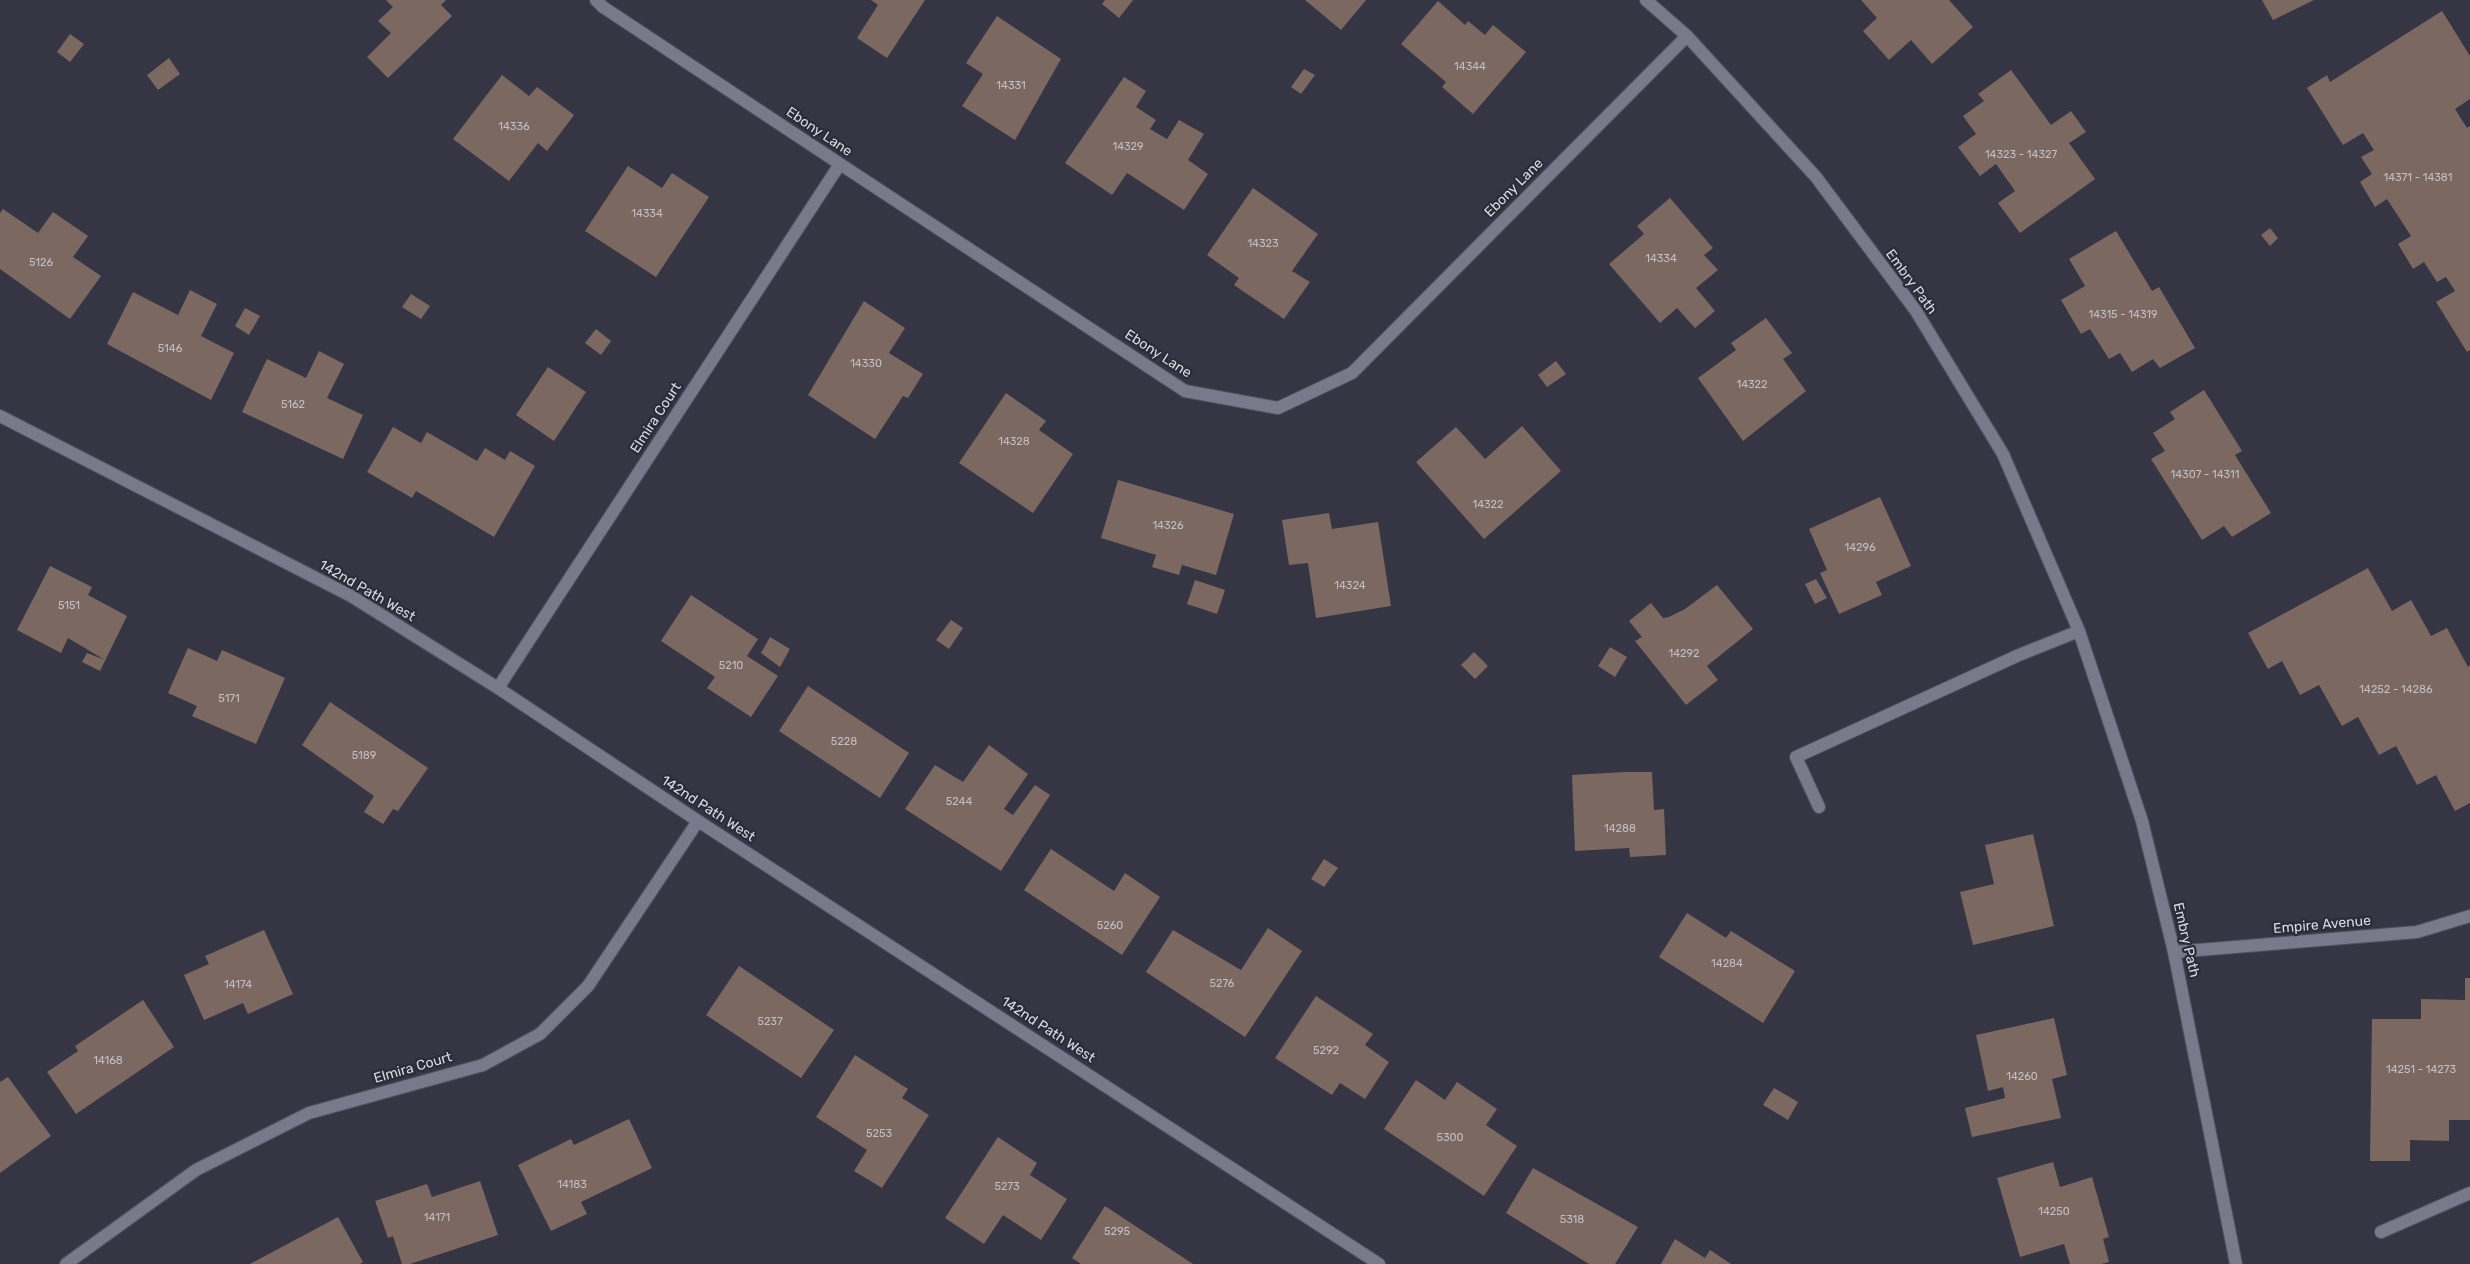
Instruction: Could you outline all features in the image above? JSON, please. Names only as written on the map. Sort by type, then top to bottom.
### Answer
[{"type":"street","name":"Ebony Lane","points":[[596,0],[603,7],[1185,391],[1278,408],[1352,373],[1688,36]]},
{"type":"street","name":"Embry Path","points":[[1646,0],[1688,36],[1816,177],[1916,311],[2002,454],[2079,631],[2142,821],[2174,952],[2236,1264]]},
{"type":"street","name":"Elmira Court","points":[[498,688],[840,164]]},
{"type":"street","name":"142nd Path West","points":[[0,416],[351,596],[498,688],[698,821],[1379,1264]]},
{"type":"street","points":[[1819,807],[1796,757],[2019,655],[2079,631]]},
{"type":"street","name":"Elmira Court","points":[[66,1264],[196,1170],[308,1113],[483,1064],[540,1034],[588,986],[698,821]]},
{"type":"street","name":"Empire Avenue","points":[[2174,952],[2417,932],[2470,916]]},
{"type":"street","points":[[2381,1232],[2470,1193]]},
{"type":"building","points":[[386,0],[446,0],[441,5],[452,16],[388,78],[367,57],[391,33],[378,21],[393,7]]},
{"type":"building","points":[[871,0],[925,0],[887,58],[857,38],[878,5]]},
{"type":"building","points":[[1105,0],[1133,0],[1119,18],[1102,4]]},
{"type":"building","points":[[1305,0],[1366,0],[1341,30]]},
{"type":"building","points":[[1861,0],[1949,0],[1973,27],[1932,64],[1911,40],[1889,60],[1863,31],[1877,18]]},
{"type":"building","points":[[2262,0],[2314,0],[2273,20]]},
{"type":"building","points":[[1438,1],[1465,25],[1468,21],[1485,35],[1493,25],[1526,52],[1473,114],[1442,87],[1446,82],[1401,44]]},
{"type":"building","points":[[2442,11],[2470,56],[2470,99],[2455,109],[2467,128],[2470,126],[2470,350],[2467,352],[2436,302],[2455,291],[2446,277],[2437,282],[2424,262],[2413,269],[2398,244],[2411,236],[2387,199],[2375,207],[2360,182],[2372,174],[2361,157],[2374,150],[2363,133],[2343,145],[2307,88],[2327,75],[2330,82]]},
{"type":"building","points":[[997,16],[1061,59],[1015,140],[962,106],[983,74],[966,63]]},
{"type":"building","points":[[70,34],[84,44],[70,62],[57,52]]},
{"type":"building","points":[[169,58],[180,74],[158,90],[147,75]]},
{"type":"building","points":[[1304,69],[1315,75],[1301,94],[1291,87]]},
{"type":"building","points":[[2011,70],[2051,125],[2071,111],[2086,132],[2069,143],[2095,179],[2020,233],[1998,203],[2015,191],[1996,164],[1980,176],[1958,147],[1976,134],[1963,116],[1984,101],[1978,94]]},
{"type":"building","points":[[502,75],[529,96],[537,87],[574,115],[547,151],[538,143],[509,181],[453,139]]},
{"type":"building","points":[[1124,77],[1146,91],[1136,107],[1156,120],[1150,129],[1167,139],[1179,120],[1204,134],[1188,160],[1208,174],[1184,210],[1127,173],[1112,195],[1065,163]]},
{"type":"building","points":[[628,166],[662,188],[672,173],[709,197],[656,277],[585,231]]},
{"type":"building","points":[[1253,188],[1318,234],[1292,271],[1310,282],[1284,319],[1234,285],[1239,278],[1207,255]]},
{"type":"building","points":[[1670,198],[1713,248],[1704,255],[1718,270],[1696,288],[1715,311],[1695,328],[1677,308],[1660,323],[1609,264],[1644,234],[1637,226]]},
{"type":"building","points":[[3,209],[38,233],[53,212],[88,236],[73,257],[101,276],[70,319],[0,269],[0,213]]},
{"type":"building","points":[[2270,228],[2278,238],[2270,246],[2261,235]]},
{"type":"building","points":[[2116,231],[2152,291],[2159,287],[2195,348],[2160,368],[2153,359],[2132,372],[2120,353],[2109,359],[2090,329],[2081,334],[2061,300],[2085,286],[2069,259]]},
{"type":"building","points":[[190,290],[217,304],[201,336],[234,353],[211,400],[107,344],[133,292],[178,315]]},
{"type":"building","points":[[411,294],[430,306],[421,319],[402,307]]},
{"type":"building","points":[[864,301],[905,328],[889,353],[923,374],[908,398],[903,396],[875,439],[808,395]]},
{"type":"building","points":[[245,308],[260,316],[249,335],[235,326]]},
{"type":"building","points":[[1766,318],[1792,353],[1783,359],[1806,391],[1743,441],[1698,378],[1736,350],[1731,343]]},
{"type":"building","points":[[596,329],[611,341],[601,355],[585,343]]},
{"type":"building","points":[[319,351],[344,364],[327,398],[363,415],[343,459],[242,412],[267,359],[306,378]]},
{"type":"building","points":[[1556,361],[1566,374],[1547,387],[1538,375]]},
{"type":"building","points":[[548,367],[586,392],[554,441],[516,415]]},
{"type":"building","points":[[2204,390],[2242,451],[2235,455],[2271,513],[2232,537],[2224,526],[2202,540],[2151,459],[2165,451],[2153,433],[2175,419],[2170,412]]},
{"type":"building","points":[[1006,393],[1046,421],[1039,430],[1073,454],[1033,513],[959,463]]},
{"type":"building","points":[[1522,426],[1561,471],[1484,539],[1416,462],[1456,427],[1485,459]]},
{"type":"building","points":[[393,427],[421,443],[427,432],[477,461],[485,448],[505,460],[510,451],[535,466],[494,537],[416,491],[412,498],[367,472]]},
{"type":"building","points":[[1118,480],[1234,514],[1216,575],[1182,565],[1179,575],[1152,567],[1156,555],[1101,538]]},
{"type":"building","points":[[1880,497],[1911,566],[1876,582],[1882,595],[1839,614],[1820,573],[1827,570],[1809,529]]},
{"type":"building","points":[[1329,513],[1332,529],[1378,522],[1391,606],[1316,618],[1308,563],[1289,565],[1282,520]]},
{"type":"building","points":[[50,566],[92,587],[88,595],[127,616],[100,671],[82,662],[87,653],[105,660],[68,638],[61,653],[17,630]]},
{"type":"building","points":[[2368,568],[2392,611],[2411,600],[2431,636],[2447,628],[2468,667],[2470,665],[2470,803],[2455,811],[2436,775],[2417,785],[2396,746],[2379,755],[2358,717],[2342,726],[2319,685],[2300,695],[2282,661],[2268,669],[2248,633]]},
{"type":"building","points":[[1816,579],[1827,598],[1815,604],[1805,584]]},
{"type":"building","points":[[1195,580],[1225,590],[1217,614],[1187,604]]},
{"type":"building","points":[[1717,585],[1753,629],[1707,666],[1718,680],[1686,705],[1635,641],[1642,637],[1629,621],[1651,603],[1663,618],[1669,617],[1685,609]]},
{"type":"building","points":[[691,595],[758,639],[747,656],[778,676],[751,717],[707,688],[715,677],[661,641]]},
{"type":"building","points":[[951,620],[963,628],[949,649],[936,640]]},
{"type":"building","points":[[770,637],[790,649],[780,667],[761,653]]},
{"type":"building","points":[[1610,647],[1627,657],[1615,677],[1598,666]]},
{"type":"building","points":[[188,648],[217,661],[222,650],[285,678],[256,744],[192,716],[197,706],[168,693]]},
{"type":"building","points":[[1474,652],[1488,666],[1475,679],[1461,665]]},
{"type":"building","points":[[808,686],[909,753],[880,798],[779,731]]},
{"type":"building","points":[[330,702],[428,768],[398,811],[393,809],[383,824],[364,812],[374,796],[302,745]]},
{"type":"building","points":[[989,745],[1028,774],[1004,809],[1013,815],[1035,785],[1050,795],[1001,871],[905,809],[935,765],[963,782]]},
{"type":"building","points":[[1652,772],[1654,810],[1664,809],[1666,855],[1630,857],[1629,848],[1575,851],[1572,775]]},
{"type":"building","points":[[2033,834],[2054,926],[1973,945],[1960,892],[1994,884],[1985,845]]},
{"type":"building","points":[[1051,849],[1114,891],[1125,873],[1160,897],[1122,955],[1024,890]]},
{"type":"building","points":[[1324,859],[1338,868],[1324,887],[1311,879]]},
{"type":"building","points":[[1687,913],[1726,938],[1731,931],[1795,971],[1763,1023],[1659,957]]},
{"type":"building","points":[[1268,928],[1302,951],[1245,1037],[1146,972],[1173,930],[1241,970]]},
{"type":"building","points":[[264,930],[293,994],[248,1014],[243,1003],[204,1020],[184,975],[209,964],[205,956]]},
{"type":"building","points":[[739,966],[834,1030],[801,1078],[706,1015]]},
{"type":"building","points":[[2465,978],[2470,978],[2470,1120],[2449,1120],[2449,1141],[2410,1140],[2410,1161],[2370,1161],[2372,1019],[2421,1019],[2421,999],[2465,1000]]},
{"type":"building","points":[[1316,996],[1373,1034],[1365,1045],[1389,1062],[1365,1099],[1340,1083],[1332,1095],[1275,1058]]},
{"type":"building","points":[[143,1000],[174,1047],[76,1114],[47,1072],[78,1051],[75,1046]]},
{"type":"building","points":[[2054,1018],[2067,1075],[2052,1079],[2061,1118],[1972,1137],[1965,1108],[2005,1098],[2003,1087],[1988,1091],[1976,1035]]},
{"type":"building","points":[[855,1055],[908,1089],[902,1098],[929,1115],[882,1188],[854,1171],[867,1150],[816,1117]]},
{"type":"building","points":[[8,1077],[51,1136],[0,1173],[0,1082]]},
{"type":"building","points":[[1416,1080],[1445,1100],[1457,1082],[1497,1109],[1486,1125],[1517,1146],[1484,1196],[1384,1129]]},
{"type":"building","points":[[1774,1088],[1798,1102],[1788,1120],[1763,1105]]},
{"type":"building","points":[[629,1119],[652,1168],[581,1202],[587,1214],[551,1231],[518,1165],[571,1139],[574,1145]]},
{"type":"building","points":[[998,1137],[1037,1163],[1030,1175],[1067,1199],[1041,1240],[1003,1215],[984,1244],[945,1218]]},
{"type":"building","points":[[2053,1162],[2060,1187],[2092,1177],[2109,1237],[2103,1239],[2109,1262],[2101,1264],[2070,1264],[2064,1244],[2020,1257],[1997,1178]]},
{"type":"building","points":[[1533,1168],[1638,1227],[1615,1264],[1589,1264],[1506,1213]]},
{"type":"building","points":[[480,1181],[498,1235],[410,1264],[402,1264],[393,1236],[388,1238],[375,1201],[427,1184],[432,1197]]},
{"type":"building","points":[[1105,1206],[1193,1264],[1081,1264],[1072,1258]]},
{"type":"building","points":[[338,1217],[363,1262],[360,1264],[250,1264]]},
{"type":"building","points":[[1675,1239],[1705,1258],[1710,1250],[1731,1264],[1661,1264]]}]
